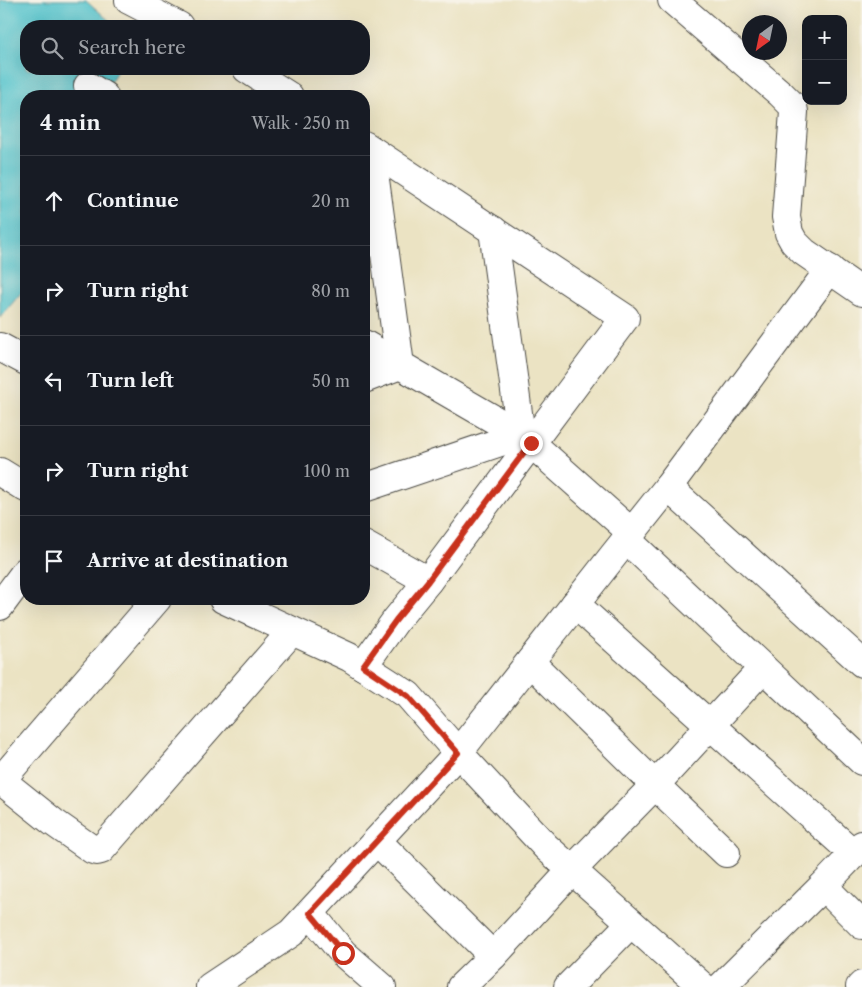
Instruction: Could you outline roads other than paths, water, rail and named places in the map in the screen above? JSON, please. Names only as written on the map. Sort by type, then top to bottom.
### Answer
[{"type":"street","points":[[129,0],[167,20]]},
{"type":"street","points":[[672,0],[781,94],[792,106],[794,112],[786,217],[789,233],[794,242],[804,252],[862,292]]},
{"type":"street","points":[[256,75],[280,90]]},
{"type":"street","points":[[363,666],[396,620],[428,581],[526,439],[625,318],[370,148]]},
{"type":"street","points":[[370,161],[400,365]]},
{"type":"street","points":[[493,230],[526,439]]},
{"type":"street","points":[[210,987],[291,933],[458,753],[668,487],[830,269]]},
{"type":"street","points":[[0,347],[20,358]]},
{"type":"street","points":[[370,348],[526,439],[862,761]]},
{"type":"street","points":[[370,377],[400,365]]},
{"type":"street","points":[[370,486],[526,439]]},
{"type":"street","points":[[668,487],[862,663]]},
{"type":"street","points":[[370,549],[428,581]]},
{"type":"street","points":[[0,606],[20,578]]},
{"type":"street","points":[[575,604],[710,725],[858,849],[722,987]]},
{"type":"street","points":[[153,605],[2,779],[3,782],[53,822],[92,850],[101,850],[292,631]]},
{"type":"street","points":[[236,605],[349,657],[408,696],[458,753],[546,847],[703,987]]},
{"type":"street","points":[[530,662],[726,853]]},
{"type":"street","points":[[461,987],[493,956],[572,870],[655,785],[763,668]]},
{"type":"street","points":[[377,841],[493,956]]},
{"type":"street","points":[[823,886],[862,925]]},
{"type":"street","points":[[310,913],[343,953],[382,987]]},
{"type":"street","points":[[568,987],[631,923]]},
{"type":"water","points":[[0,0],[86,0],[108,20],[20,20],[20,75],[114,75],[105,90],[20,90],[20,294],[0,318]]}]
